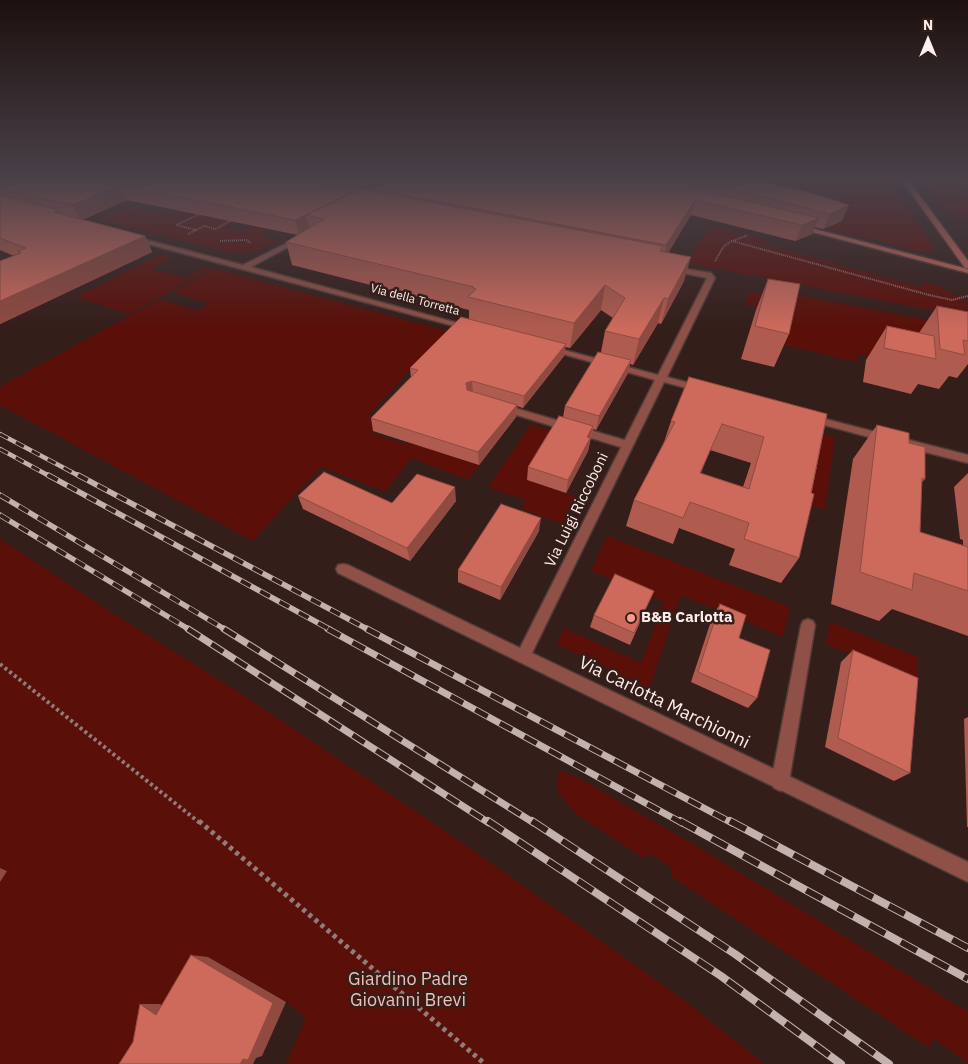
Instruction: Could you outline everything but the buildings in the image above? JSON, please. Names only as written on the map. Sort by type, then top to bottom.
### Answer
[{"type":"main road","points":[[812,230],[968,271]]},
{"type":"main road","points":[[941,230],[968,266]]},
{"type":"street","name":"Via della Torretta","points":[[120,235],[484,331]]},
{"type":"street","points":[[246,267],[305,236]]},
{"type":"street","points":[[660,265],[708,275]]},
{"type":"street","name":"Via Luigi Riccoboni","points":[[523,656],[711,278],[708,275]]},
{"type":"street","points":[[542,347],[712,392]]},
{"type":"street","points":[[491,404],[627,445]]},
{"type":"street","points":[[798,414],[892,439]]},
{"type":"street","points":[[902,442],[968,459]]},
{"type":"street","name":"Via Carlotta Marchionni","points":[[343,569],[968,872]]},
{"type":"street","points":[[780,782],[808,625]]},
{"type":"path","points":[[182,237],[196,230]]},
{"type":"path","points":[[708,275],[724,246],[748,235]]},
{"type":"path","points":[[732,241],[929,295],[952,300],[968,296]]},
{"type":"path","points":[[0,664],[189,813],[485,1064]]},
{"type":"green space","points":[[138,230],[233,230],[242,232],[246,230],[269,230],[260,235],[278,241],[258,251],[235,254]]},
{"type":"green space","points":[[710,230],[728,230],[766,240],[765,244],[919,287],[923,282],[937,285],[967,302],[967,317],[687,263],[706,233]]},
{"type":"green space","points":[[834,230],[922,230],[936,250],[931,252],[918,251]]},
{"type":"green space","points":[[159,255],[172,258],[151,269],[186,278],[207,267],[212,268],[128,314],[76,297]]},
{"type":"green space","points":[[215,269],[446,331],[368,416],[382,421],[372,433],[406,445],[416,434],[430,447],[479,465],[468,480],[411,458],[386,492],[321,467],[253,541],[0,405],[0,387],[159,299],[197,311],[210,303],[173,292]]},
{"type":"green space","points":[[770,290],[967,328],[906,335],[907,358],[891,361],[858,354],[857,362],[784,345],[790,315],[745,305],[749,291],[768,295]]},
{"type":"green space","points":[[531,425],[557,432],[527,480],[577,497],[563,524],[521,509],[526,500],[488,487]]},
{"type":"green space","points":[[800,428],[835,437],[825,510],[743,483],[748,473]]},
{"type":"green space","points":[[607,536],[790,607],[783,637],[681,595],[649,689],[557,644],[564,628],[641,663],[664,602],[591,571]]},
{"type":"green space","name":"Giardino Padre Giovanni Brevi","points":[[0,539],[246,697],[467,846],[684,1000],[764,1064],[286,1064],[306,1018],[286,1002],[208,957],[176,1014],[160,1004],[139,1064],[0,1064],[0,882],[7,871],[0,868]]},
{"type":"green space","points":[[830,622],[918,657],[918,681],[826,644]]},
{"type":"green space","points":[[559,771],[577,777],[696,846],[968,1012],[968,1064],[934,1038],[929,1048],[672,877],[672,868],[650,854],[643,858],[576,814],[557,791]]},
{"type":"railway","points":[[0,434],[81,477]]},
{"type":"railway","points":[[0,449],[51,477]]},
{"type":"railway","points":[[48,475],[331,630]]},
{"type":"railway","points":[[78,475],[369,630]]},
{"type":"railway","points":[[0,495],[226,630]]},
{"type":"railway","points":[[0,515],[190,630]]},
{"type":"railway","points":[[188,629],[489,823]]},
{"type":"railway","points":[[224,629],[534,823]]},
{"type":"railway","points":[[328,629],[682,823]]},
{"type":"railway","points":[[367,629],[732,823]]},
{"type":"railway","points":[[488,821],[721,976],[841,1064]]},
{"type":"railway","points":[[532,821],[735,954],[889,1064]]},
{"type":"railway","points":[[680,821],[968,979]]},
{"type":"railway","points":[[730,821],[968,948]]},
{"type":"place","name":"B&B Carlotta","points":[[631,618]]}]
